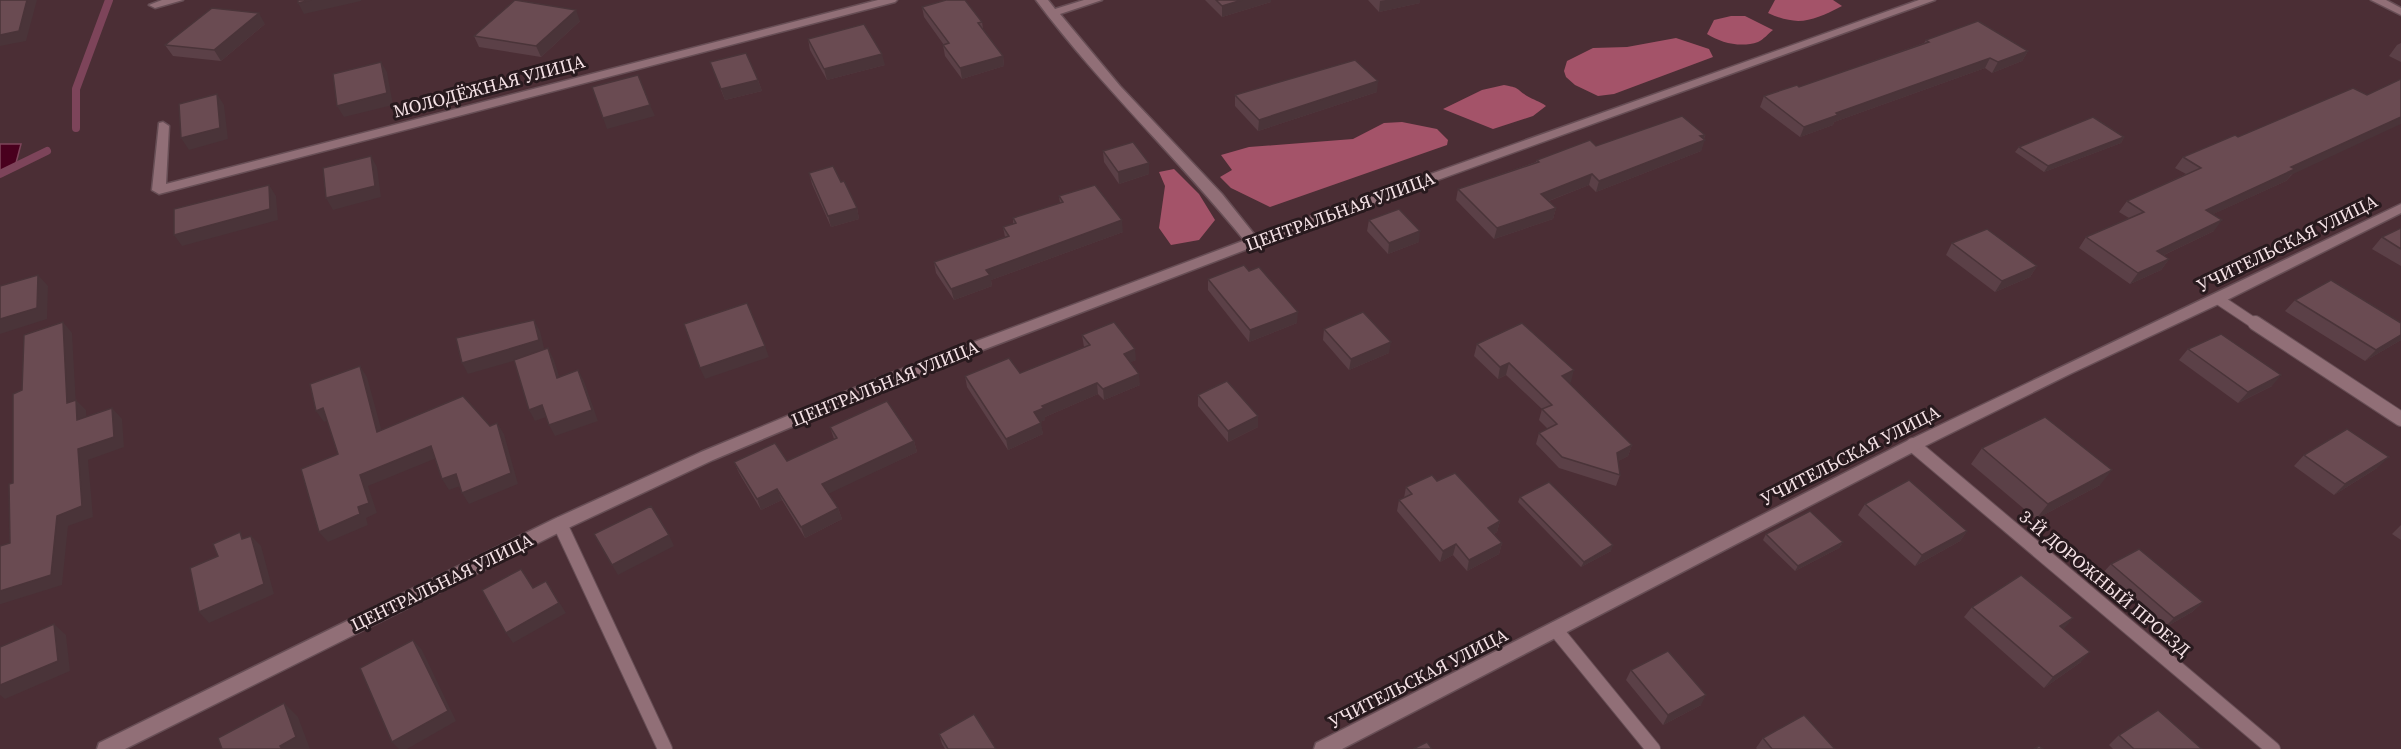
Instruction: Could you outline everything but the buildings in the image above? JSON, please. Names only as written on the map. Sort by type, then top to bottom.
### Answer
[{"type":"street","points":[[154,5],[177,0]]},
{"type":"street","name":"МОЛОДЁЖНАЯ УЛИЦА","points":[[163,126],[159,190],[891,0]]},
{"type":"street","points":[[1042,0],[1116,89],[1217,197],[1253,242]]},
{"type":"street","points":[[1053,13],[1096,0]]},
{"type":"street","name":"ЦЕНТРАЛЬНАЯ УЛИЦА","points":[[106,749],[560,524],[707,456],[867,389],[1253,242],[1929,0]]},
{"type":"street","points":[[2377,0],[2401,12]]},
{"type":"street","name":"УЧИТЕЛЬСКАЯ УЛИЦА","points":[[1323,749],[1913,445],[2218,299],[2401,208]]},
{"type":"lane","points":[[2218,299],[2401,419]]},
{"type":"lane","name":"3-Й ДОРОЖНЫЙ ПРОЕЗД","points":[[1913,445],[2273,749]]},
{"type":"lane","points":[[560,524],[665,749]]},
{"type":"lane","points":[[1555,628],[1653,749]]},
{"type":"shaded area","points":[[1775,0],[1833,0],[1842,6],[1814,18],[1797,21],[1768,13]]},
{"type":"shaded area","points":[[1745,16],[1773,30],[1760,41],[1745,45],[1718,40],[1707,34],[1714,20]]},
{"type":"shaded area","points":[[1676,38],[1709,49],[1713,57],[1614,94],[1598,96],[1575,85],[1566,77],[1564,71],[1567,61],[1593,48],[1627,47]]},
{"type":"shaded area","points":[[1504,85],[1515,88],[1546,106],[1533,116],[1493,129],[1443,109],[1482,90]]},
{"type":"shaded area","points":[[1402,122],[1437,129],[1448,140],[1447,145],[1270,207],[1231,188],[1220,177],[1232,170],[1221,155],[1249,147],[1353,139],[1384,123]]},
{"type":"shaded area","points":[[0,144],[21,144],[16,163],[0,175]]},
{"type":"shaded area","points":[[1174,169],[1199,194],[1215,220],[1199,240],[1171,245],[1159,228],[1165,186],[1159,172]]},
{"type":"waterway","points":[[76,128],[76,89],[109,0]]},
{"type":"waterway","points":[[0,174],[47,151]]}]
